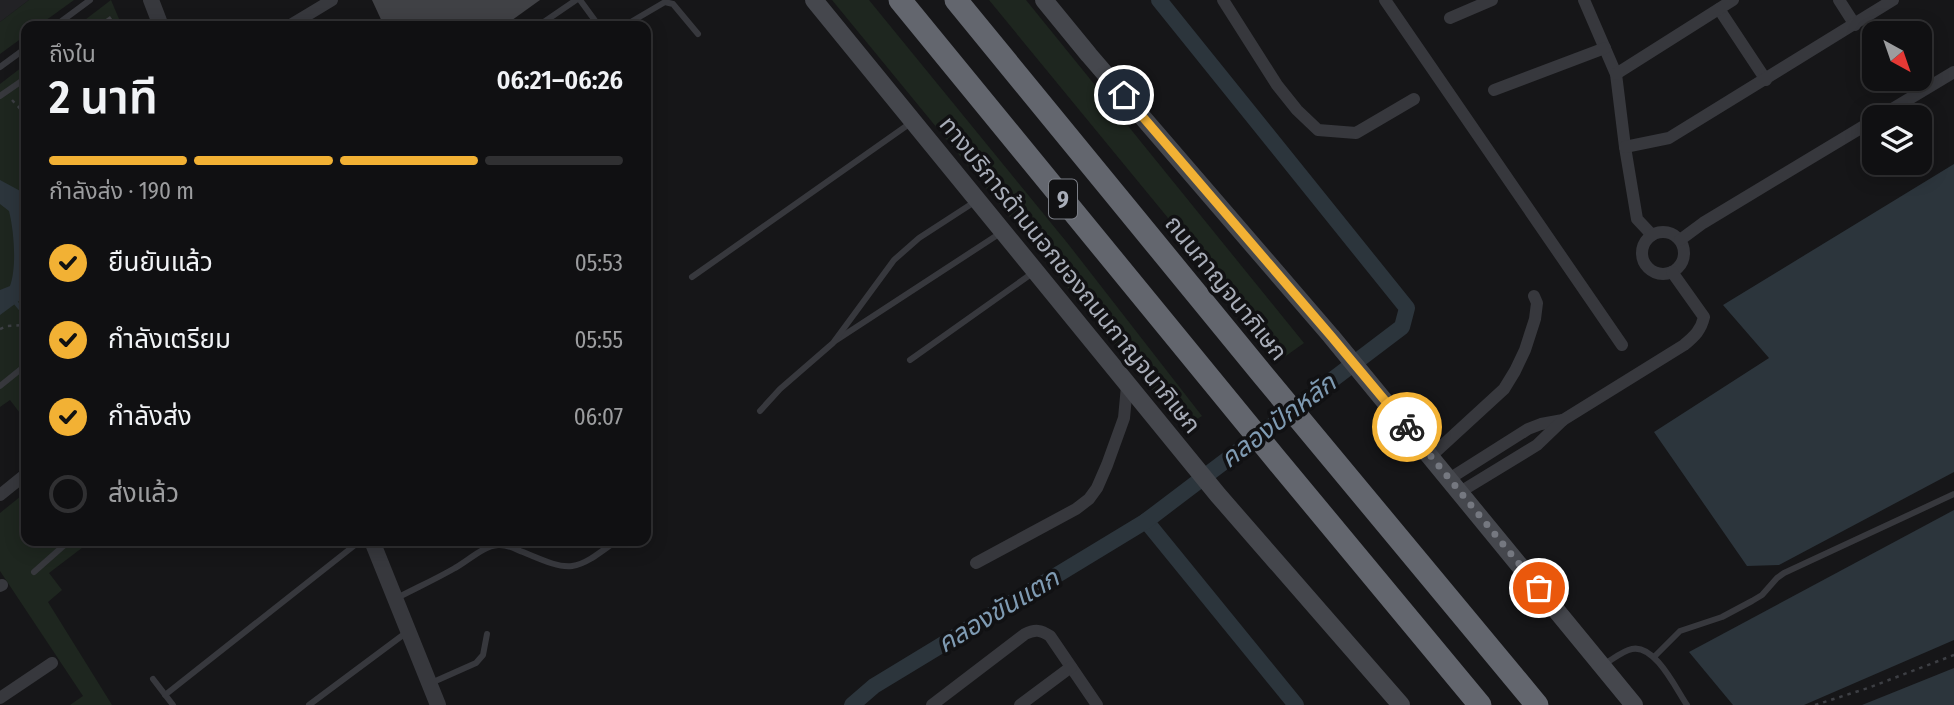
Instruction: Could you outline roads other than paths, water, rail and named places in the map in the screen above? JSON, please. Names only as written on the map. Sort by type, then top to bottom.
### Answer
[{"type":"highway","name":"9","points":[[900,0],[1480,705]]},
{"type":"highway","name":"ถนนกาญจนาภิเษก","points":[[956,0],[1537,705]]},
{"type":"main road","name":"ทางบริการด้านนอกของถนนกาญจนาภิเษก","points":[[814,0],[1127,386],[1395,703]]},
{"type":"main road","points":[[1044,0],[1375,388],[1634,705]]},
{"type":"street","points":[[151,0],[159,21]]},
{"type":"street","points":[[297,21],[332,0]]},
{"type":"street","points":[[1385,0],[1622,345]]},
{"type":"street","points":[[1450,18],[1492,0]]},
{"type":"street","points":[[1584,0],[1616,74],[1637,219],[1652,235]]},
{"type":"street","points":[[1839,0],[1855,25]]},
{"type":"street","points":[[1625,147],[1669,138],[1893,0]]},
{"type":"street","points":[[1226,1],[1276,85],[1318,130],[1356,133],[1414,99]]},
{"type":"street","points":[[1616,74],[1724,4],[1766,80]]},
{"type":"street","points":[[1494,90],[1605,48]]},
{"type":"street","points":[[1899,105],[1954,72]]},
{"type":"street","points":[[1680,240],[1703,223],[1862,127]]},
{"type":"street","points":[[1662,232],[1672,234],[1680,240],[1684,250],[1683,260],[1677,269],[1658,274],[1649,270],[1643,262],[1641,252],[1644,242],[1652,235],[1662,232]]},
{"type":"street","points":[[1455,485],[1528,429],[1563,420],[1684,345],[1702,328],[1704,317],[1672,272]]},
{"type":"street","points":[[1431,456],[1504,389],[1525,350],[1538,303],[1534,296]]},
{"type":"street","points":[[976,563],[1090,499],[1107,465],[1124,418],[1127,386]]},
{"type":"street","points":[[0,495],[21,478]]},
{"type":"street","points":[[374,546],[438,705]]},
{"type":"street","points":[[932,705],[1033,630],[1050,635],[1097,705]]},
{"type":"street","points":[[1,697],[52,663]]},
{"type":"street","points":[[1020,705],[1071,667]]},
{"type":"lane","points":[[62,21],[90,0]]},
{"type":"lane","points":[[546,21],[578,0],[595,21]]},
{"type":"lane","points":[[646,0],[651,10]]},
{"type":"lane","points":[[632,21],[665,2],[673,4],[698,34]]},
{"type":"lane","points":[[0,67],[21,52]]},
{"type":"lane","points":[[2,94],[21,81]]},
{"type":"lane","points":[[692,277],[914,120]]},
{"type":"lane","points":[[832,343],[894,260],[919,238],[978,200]]},
{"type":"lane","points":[[760,411],[780,389],[832,343],[1004,231]]},
{"type":"lane","points":[[911,360],[1035,271]]},
{"type":"lane","points":[[0,386],[21,369]]},
{"type":"lane","points":[[1654,656],[1681,631],[1722,617],[1762,595],[1784,573],[1954,494]]},
{"type":"lane","points":[[34,572],[63,546]]},
{"type":"lane","points":[[165,695],[354,546]]},
{"type":"lane","points":[[395,598],[457,568],[492,546]]},
{"type":"lane","points":[[509,546],[551,564],[568,567],[587,562],[609,546]]},
{"type":"lane","points":[[309,705],[408,630]]},
{"type":"lane","points":[[429,684],[476,663],[483,655],[487,634]]},
{"type":"lane","points":[[1602,666],[1629,649],[1646,650],[1654,656],[1687,705]]},
{"type":"lane","points":[[153,679],[173,705]]},
{"type":"waterway","name":"คลองปักหลัก","points":[[852,705],[874,686],[1146,521],[1402,327],[1407,308],[1159,0]]},
{"type":"waterway","points":[[16,303],[21,309]]},
{"type":"waterway","name":"คลองปักหลัก","points":[[1146,521],[1296,705]]},
{"type":"water label","name":"คลองขันแตก","points":[[998,611]]}]
